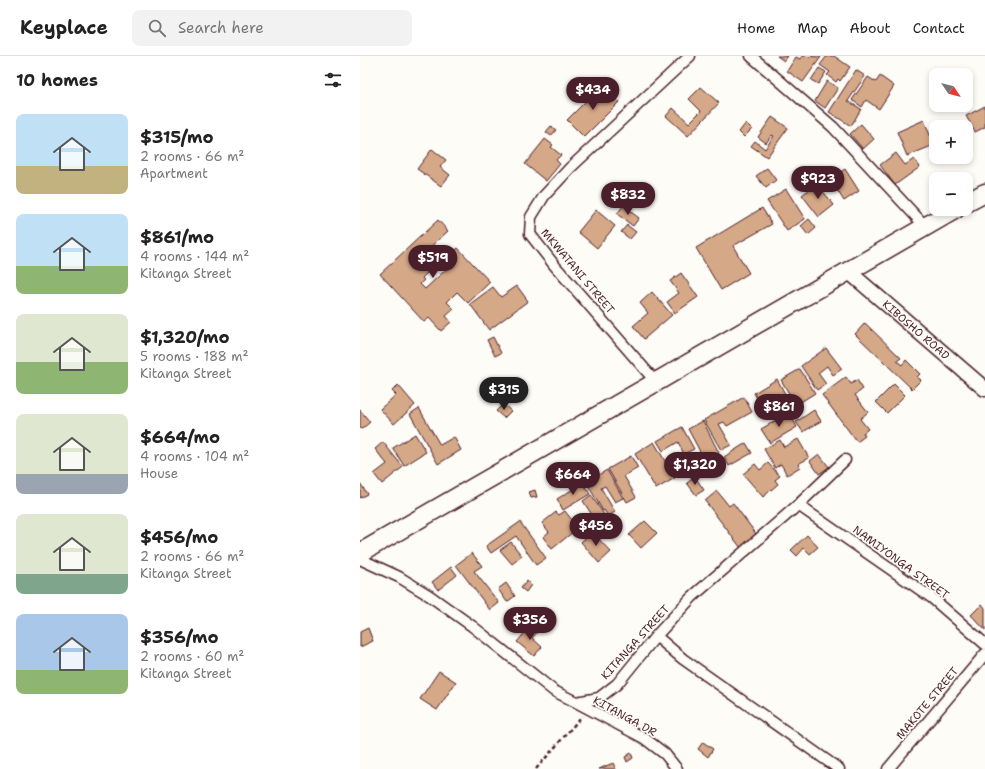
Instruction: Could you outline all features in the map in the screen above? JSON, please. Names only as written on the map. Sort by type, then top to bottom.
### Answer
[{"type":"highway","points":[[973,199],[985,193]]},
{"type":"highway","points":[[360,553],[943,216]]},
{"type":"street","name":"MKWATANI STREET","points":[[656,382],[555,266],[530,234],[531,217],[544,196],[570,168],[690,56]]},
{"type":"street","points":[[751,56],[833,127],[925,226]]},
{"type":"street","name":"KIBOSHO ROAD","points":[[848,271],[985,389]]},
{"type":"street","name":"KITANGA STREET","points":[[576,702],[599,698],[617,684],[656,636],[692,597],[798,504],[845,460]]},
{"type":"street","name":"NAMIYONGA STREET","points":[[798,504],[932,598],[985,644]]},
{"type":"street","points":[[360,559],[399,577],[430,596],[472,626],[554,691],[576,702]]},
{"type":"street","points":[[656,636],[683,659],[839,769]]},
{"type":"street","name":"MAKOTE STREET","points":[[888,769],[985,654]]},
{"type":"street","name":"KITANGA DR","points":[[576,702],[644,738],[665,754],[677,769]]},
{"type":"path","points":[[536,769],[588,708]]},
{"type":"building","points":[[777,56],[788,56],[784,61]]},
{"type":"building","points":[[802,56],[821,57],[803,82],[787,71],[796,57],[800,59]]},
{"type":"building","points":[[827,56],[834,56],[850,67],[840,81],[838,79],[836,82],[827,75],[830,72],[820,65]]},
{"type":"building","points":[[819,68],[826,72],[818,84],[811,80]]},
{"type":"building","points":[[856,70],[865,76],[848,101],[861,109],[851,126],[829,112]]},
{"type":"building","points":[[880,76],[894,86],[879,109],[866,100],[862,107],[852,100],[868,77],[876,82]]},
{"type":"building","points":[[827,81],[838,88],[825,108],[815,101]]},
{"type":"building","points":[[602,85],[619,102],[584,137],[567,120]]},
{"type":"building","points":[[701,87],[719,103],[688,136],[666,116],[673,108],[689,123],[701,111],[689,99]]},
{"type":"building","points":[[985,106],[985,127],[975,132],[973,128],[973,120],[968,120],[966,116]]},
{"type":"building","points":[[772,117],[788,128],[767,157],[751,146],[755,141],[765,149],[774,136],[772,135],[766,143],[758,137]]},
{"type":"building","points":[[924,120],[929,132],[929,147],[907,156],[897,132]]},
{"type":"building","points":[[746,123],[752,129],[744,137],[739,132]]},
{"type":"building","points":[[861,124],[874,139],[863,149],[850,134]]},
{"type":"building","points":[[551,126],[556,130],[551,136],[546,132]]},
{"type":"building","points":[[545,139],[553,145],[551,147],[561,155],[556,160],[560,164],[546,181],[525,164]]},
{"type":"building","points":[[432,149],[446,160],[440,167],[450,175],[441,186],[417,169]]},
{"type":"building","points":[[896,153],[905,165],[914,159],[920,167],[895,185],[880,165]]},
{"type":"building","points":[[767,168],[776,180],[766,188],[756,176]]},
{"type":"building","points":[[845,169],[859,191],[844,201],[830,179]]},
{"type":"building","points":[[817,184],[834,205],[819,217],[802,195]]},
{"type":"building","points":[[786,189],[805,219],[787,231],[767,201]]},
{"type":"building","points":[[623,206],[639,218],[633,226],[617,214]]},
{"type":"building","points":[[762,208],[772,224],[733,246],[749,273],[721,290],[696,248]]},
{"type":"building","points":[[596,210],[615,226],[597,248],[578,232]]},
{"type":"building","points":[[809,219],[816,228],[808,235],[801,226]]},
{"type":"building","points":[[438,220],[448,231],[426,251],[430,256],[422,263],[429,271],[422,278],[424,280],[420,284],[425,289],[453,263],[448,257],[458,248],[490,282],[468,303],[457,292],[447,302],[454,309],[446,316],[451,322],[441,331],[429,318],[424,322],[380,274]]},
{"type":"building","points":[[627,225],[636,232],[630,239],[621,232]]},
{"type":"building","points":[[681,273],[698,297],[675,313],[667,302],[679,293],[670,281]]},
{"type":"building","points":[[517,286],[528,301],[489,330],[470,304],[493,287],[501,297]]},
{"type":"building","points":[[652,292],[672,315],[644,339],[633,326],[648,313],[640,303]]},
{"type":"building","points":[[865,323],[901,358],[897,361],[902,365],[906,360],[920,374],[917,377],[921,380],[912,389],[855,334]]},
{"type":"building","points":[[493,337],[501,353],[495,356],[487,340]]},
{"type":"building","points":[[826,348],[842,369],[833,375],[827,366],[818,373],[826,384],[817,390],[801,366]]},
{"type":"building","points":[[800,369],[815,393],[796,405],[781,380]]},
{"type":"building","points":[[846,377],[851,384],[857,380],[863,389],[855,395],[868,412],[860,419],[868,429],[863,433],[865,436],[857,442],[822,395]]},
{"type":"building","points":[[777,379],[791,405],[782,410],[776,400],[762,408],[754,393]]},
{"type":"building","points":[[894,384],[905,395],[887,413],[876,402]]},
{"type":"building","points":[[398,385],[415,405],[394,424],[380,409],[396,395],[392,391]]},
{"type":"building","points":[[744,397],[752,412],[727,426],[724,422],[719,424],[731,445],[721,450],[704,420]]},
{"type":"building","points":[[503,404],[511,411],[504,418],[496,411]]},
{"type":"building","points":[[419,408],[440,445],[454,437],[461,450],[438,464],[410,414]]},
{"type":"building","points":[[360,410],[370,422],[362,429],[360,428]]},
{"type":"building","points":[[814,410],[821,421],[803,432],[796,422]]},
{"type":"building","points":[[789,413],[797,427],[770,443],[761,429]]},
{"type":"building","points":[[703,421],[719,453],[705,461],[688,429]]},
{"type":"building","points":[[682,427],[694,449],[684,454],[678,442],[663,451],[657,441]]},
{"type":"building","points":[[415,434],[426,452],[404,466],[393,448]]},
{"type":"building","points":[[798,439],[809,458],[798,464],[800,467],[787,475],[781,464],[775,468],[764,449],[780,440],[784,447]]},
{"type":"building","points":[[383,442],[403,467],[382,484],[374,474],[387,464],[375,449]]},
{"type":"building","points":[[654,442],[675,478],[656,489],[635,454]]},
{"type":"building","points":[[746,443],[752,453],[729,466],[724,457]]},
{"type":"building","points":[[819,454],[829,467],[819,474],[810,461]]},
{"type":"building","points":[[631,456],[638,468],[624,476],[636,497],[627,502],[608,469]]},
{"type":"building","points":[[768,463],[780,476],[775,480],[778,484],[763,497],[743,474],[755,464],[760,470]]},
{"type":"building","points":[[607,470],[623,498],[615,502],[605,486],[601,488],[615,512],[608,516],[604,510],[603,511],[586,482]]},
{"type":"building","points":[[695,477],[704,490],[696,495],[687,483]]},
{"type":"building","points":[[360,483],[367,494],[360,498]]},
{"type":"building","points":[[583,483],[590,494],[563,510],[557,499]]},
{"type":"building","points":[[535,490],[537,497],[531,498],[529,492]]},
{"type":"building","points":[[717,491],[729,506],[733,503],[757,535],[741,548],[705,501]]},
{"type":"building","points":[[591,495],[607,519],[588,533],[579,521],[586,515],[590,521],[594,518],[583,501]]},
{"type":"building","points":[[565,511],[578,528],[552,549],[543,537],[549,532],[542,523],[556,512],[559,515]]},
{"type":"building","points":[[645,521],[657,533],[641,548],[629,535]]},
{"type":"building","points":[[520,522],[546,558],[536,565],[516,536],[491,553],[486,546]]},
{"type":"building","points":[[592,532],[611,552],[599,563],[581,542]]},
{"type":"building","points":[[807,535],[818,547],[810,554],[804,548],[797,556],[791,550]]},
{"type":"building","points":[[511,542],[522,556],[512,564],[500,550]]},
{"type":"building","points":[[472,553],[482,566],[474,571],[499,603],[490,610],[456,565]]},
{"type":"building","points":[[451,567],[457,575],[438,590],[432,582]]},
{"type":"building","points":[[527,581],[531,585],[526,592],[521,588]]},
{"type":"building","points":[[506,583],[515,596],[507,602],[498,589]]},
{"type":"building","points":[[982,604],[985,608],[985,630],[971,615]]},
{"type":"building","points":[[532,624],[539,630],[532,638],[542,647],[534,656],[517,642]]},
{"type":"building","points":[[368,628],[373,641],[360,647],[360,632]]},
{"type":"building","points":[[439,671],[456,682],[437,710],[420,699]]},
{"type":"building","points":[[703,742],[713,749],[708,757],[698,749]]},
{"type":"building","points":[[631,753],[633,758],[627,762],[625,757]]},
{"type":"building","points":[[613,763],[616,769],[599,769]]}]
